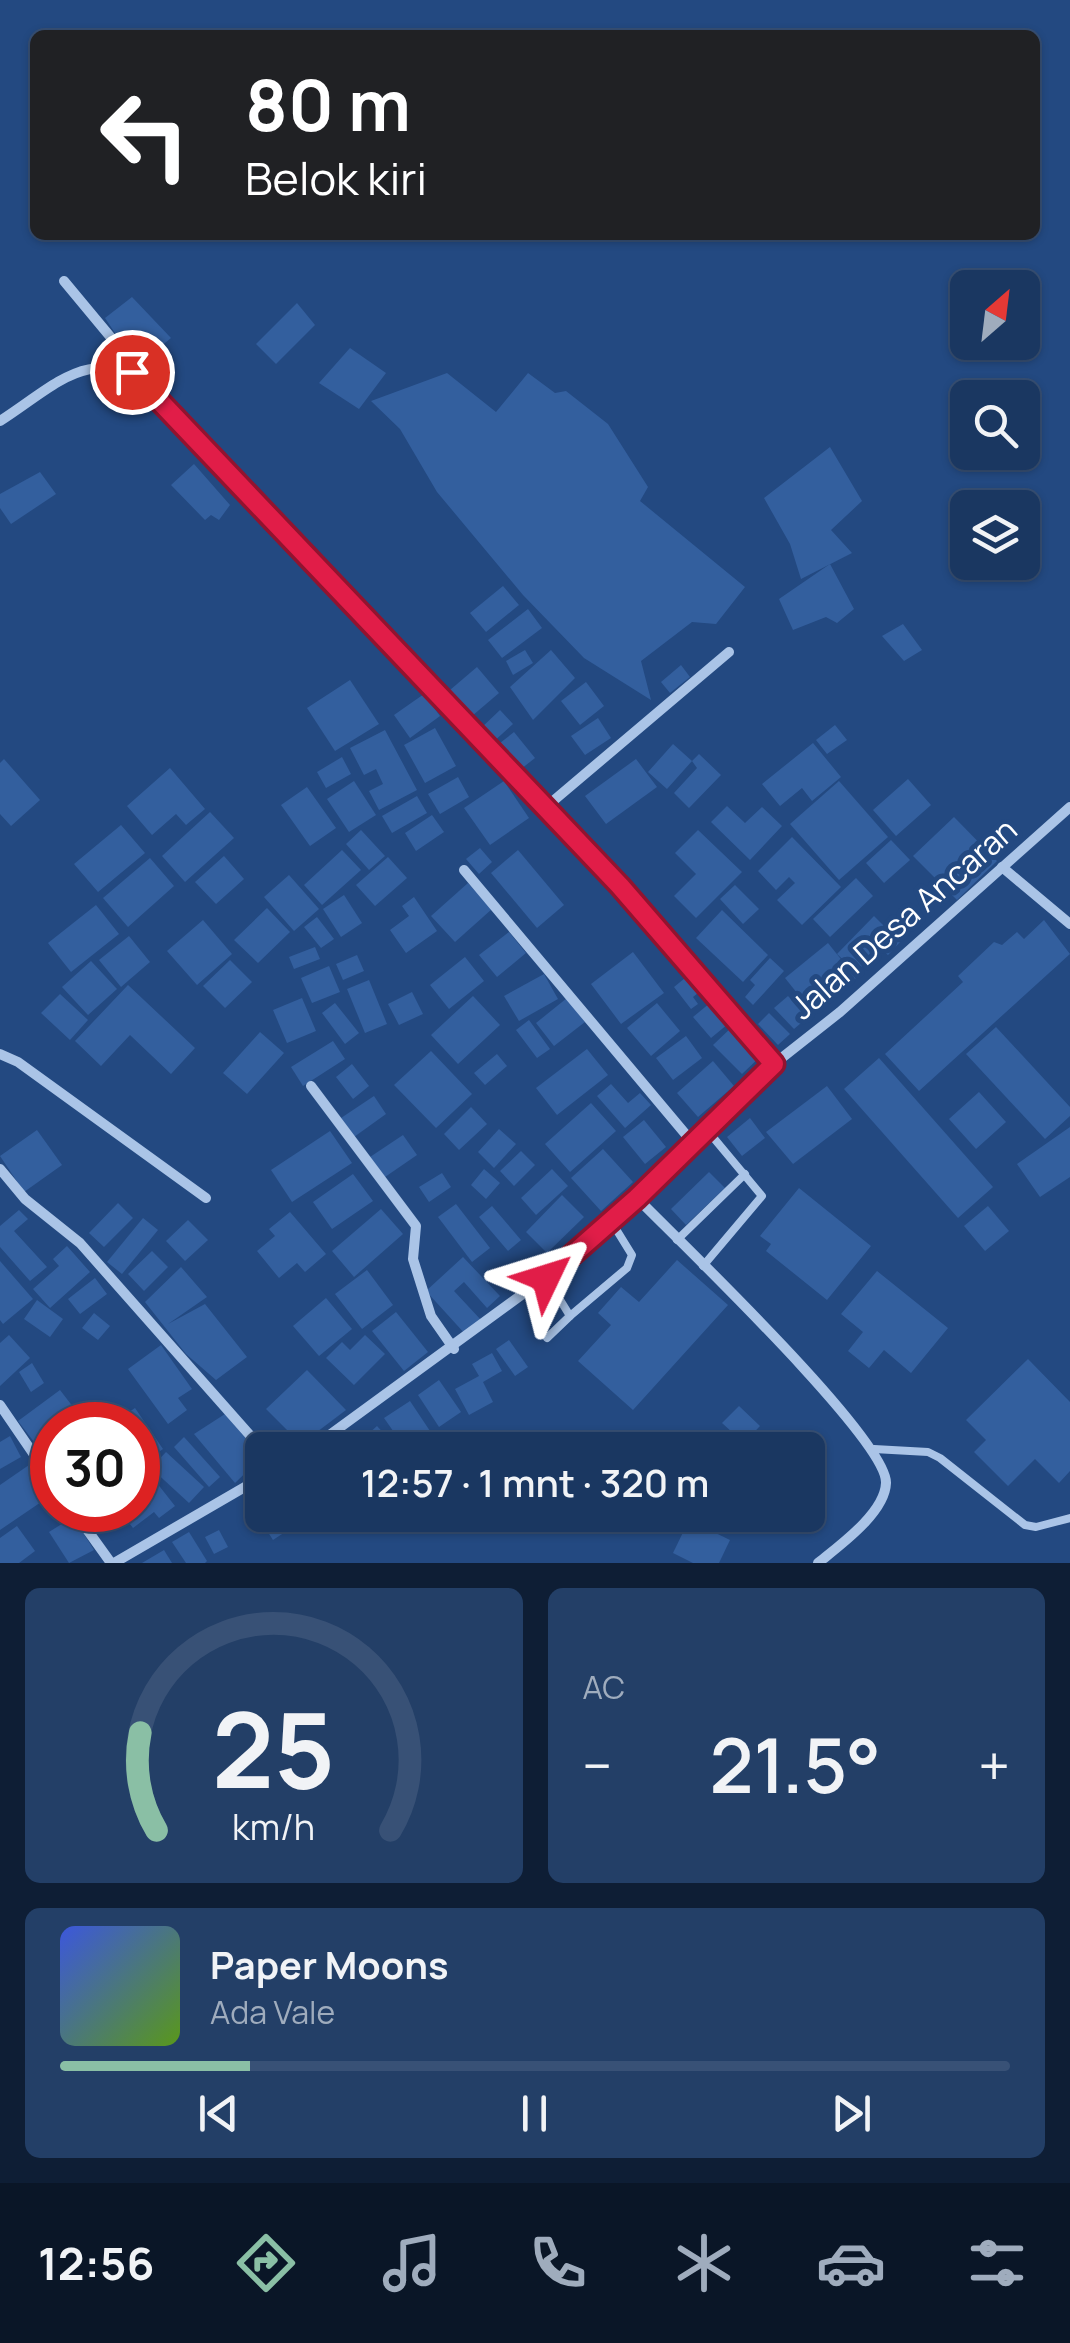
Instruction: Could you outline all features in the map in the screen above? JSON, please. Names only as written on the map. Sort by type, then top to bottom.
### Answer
[{"type":"street","points":[[64,281],[113,340],[132,372],[546,806],[774,1064]]},
{"type":"street","points":[[0,421],[77,372],[104,365],[132,372]]},
{"type":"street","points":[[546,806],[728,652]]},
{"type":"street","name":"Jalan Desa Ancaran","points":[[336,1432],[546,1278],[637,1198],[774,1064],[1070,807]]},
{"type":"street","points":[[1002,867],[1070,924]]},
{"type":"street","points":[[464,870],[693,1144]]},
{"type":"street","points":[[0,1054],[206,1198]]},
{"type":"street","points":[[312,1086],[416,1226],[413,1259],[431,1316],[454,1349]]},
{"type":"street","points":[[0,1170],[25,1199],[80,1243],[247,1432]]},
{"type":"street","points":[[637,1198],[874,1450],[887,1478],[879,1505],[818,1563]]},
{"type":"street","points":[[0,1405],[30,1449]]},
{"type":"street","points":[[90,1532],[113,1563],[245,1487]]},
{"type":"lane","points":[[702,1266],[762,1196],[707,1130]]},
{"type":"lane","points":[[678,1240],[745,1174]]},
{"type":"lane","points":[[547,1338],[632,1261],[611,1221]]},
{"type":"lane","points":[[546,1278],[570,1316]]},
{"type":"lane","points":[[874,1450],[928,1452],[940,1458],[1025,1526],[1036,1528],[1070,1518]]},
{"type":"building","points":[[132,297],[171,338],[137,366],[105,318]]},
{"type":"building","points":[[297,303],[315,325],[276,364],[256,344]]},
{"type":"building","points":[[350,348],[386,373],[359,409],[319,383]]},
{"type":"building","points":[[447,373],[496,412],[528,373],[555,393],[566,391],[608,424],[648,487],[640,501],[745,587],[716,624],[692,622],[641,661],[651,700],[584,658],[523,595],[437,492],[400,429],[371,401]]},
{"type":"building","points":[[830,447],[862,501],[831,530],[852,553],[801,579],[790,544],[764,498]]},
{"type":"building","points":[[194,464],[230,505],[219,520],[211,515],[205,520],[171,485]]},
{"type":"building","points":[[40,472],[56,494],[11,524],[0,508],[0,494]]},
{"type":"building","points":[[830,564],[854,609],[837,623],[826,617],[793,630],[779,599]]},
{"type":"building","points":[[503,586],[519,605],[486,632],[470,613]]},
{"type":"building","points":[[528,609],[542,628],[502,658],[488,640]]},
{"type":"building","points":[[903,624],[922,650],[904,661],[882,636]]},
{"type":"building","points":[[525,650],[533,663],[513,675],[506,661]]},
{"type":"building","points":[[551,650],[575,678],[533,720],[510,687]]},
{"type":"building","points":[[681,665],[690,677],[670,693],[661,682]]},
{"type":"building","points":[[477,667],[499,693],[472,716],[450,690]]},
{"type":"building","points":[[350,680],[379,724],[335,751],[307,708]]},
{"type":"building","points":[[586,682],[604,706],[580,725],[561,701]]},
{"type":"building","points":[[424,694],[440,716],[410,738],[394,715]]},
{"type":"building","points":[[500,710],[513,724],[492,743],[480,729]]},
{"type":"building","points":[[598,718],[611,738],[585,755],[571,736]]},
{"type":"building","points":[[835,725],[847,740],[827,754],[816,740]]},
{"type":"building","points":[[435,728],[456,766],[425,783],[404,745]]},
{"type":"building","points":[[385,730],[417,790],[379,810],[369,791],[383,784],[376,769],[364,775],[350,748]]},
{"type":"building","points":[[514,732],[535,758],[521,769],[500,743]]},
{"type":"building","points":[[813,743],[841,777],[812,801],[802,788],[780,806],[762,784]]},
{"type":"building","points":[[673,744],[692,761],[667,789],[648,772]]},
{"type":"building","points":[[699,754],[721,775],[689,808],[674,793],[697,768],[692,761]]},
{"type":"building","points":[[342,757],[351,774],[326,788],[317,772]]},
{"type":"building","points":[[4,759],[40,800],[11,826],[0,814],[0,763]]},
{"type":"building","points":[[636,759],[657,787],[606,824],[585,796]]},
{"type":"building","points":[[170,768],[205,809],[186,825],[176,814],[152,835],[127,806]]},
{"type":"building","points":[[458,777],[469,797],[440,814],[428,794]]},
{"type":"building","points":[[908,779],[931,805],[896,836],[873,810]]},
{"type":"building","points":[[354,781],[376,815],[349,832],[327,799]]},
{"type":"building","points":[[504,781],[529,818],[490,845],[464,808]]},
{"type":"building","points":[[839,781],[888,837],[839,880],[790,824]]},
{"type":"building","points":[[307,787],[336,828],[310,846],[281,805]]},
{"type":"building","points":[[417,796],[427,813],[392,833],[382,816]]},
{"type":"building","points":[[727,806],[745,823],[762,807],[782,826],[750,860],[711,822]]},
{"type":"building","points":[[210,812],[234,838],[185,882],[162,856]]},
{"type":"building","points":[[432,815],[444,832],[416,851],[405,833]]},
{"type":"building","points":[[954,817],[997,861],[957,900],[913,856]]},
{"type":"building","points":[[121,825],[145,853],[98,892],[74,864]]},
{"type":"building","points":[[361,830],[385,856],[369,870],[346,844]]},
{"type":"building","points":[[698,830],[742,872],[696,918],[674,896],[696,874],[675,853]]},
{"type":"building","points":[[792,837],[841,887],[802,925],[777,900],[795,883],[789,877],[776,890],[758,871]]},
{"type":"building","points":[[891,840],[910,860],[884,883],[866,863]]},
{"type":"building","points":[[480,848],[492,862],[479,874],[466,859]]},
{"type":"building","points":[[342,850],[361,870],[322,905],[304,885]]},
{"type":"building","points":[[518,850],[564,905],[537,928],[491,873]]},
{"type":"building","points":[[224,856],[244,879],[216,904],[195,882]]},
{"type":"building","points":[[388,857],[407,878],[375,906],[356,885]]},
{"type":"building","points":[[150,858],[174,886],[128,927],[103,898]]},
{"type":"building","points":[[289,875],[319,909],[294,931],[264,897]]},
{"type":"building","points":[[856,878],[873,896],[830,937],[813,919]]},
{"type":"building","points":[[468,883],[492,909],[455,942],[431,916]]},
{"type":"building","points":[[735,885],[759,909],[743,924],[720,899]]},
{"type":"building","points":[[344,895],[362,923],[341,937],[323,909]]},
{"type":"building","points":[[414,897],[437,931],[406,953],[390,930],[409,916],[402,906]]},
{"type":"building","points":[[96,905],[119,934],[71,972],[48,943]]},
{"type":"building","points":[[267,908],[290,932],[258,963],[234,940]]},
{"type":"building","points":[[722,910],[768,955],[743,982],[696,938]]},
{"type":"building","points":[[874,916],[900,942],[888,955],[880,948],[856,972],[837,954]]},
{"type":"building","points":[[317,917],[334,939],[321,948],[304,927]]},
{"type":"building","points":[[203,920],[232,954],[197,985],[167,951]]},
{"type":"building","points":[[1044,920],[1070,954],[919,1091],[885,1054],[963,982],[958,976],[994,942],[1002,945],[1017,932],[1024,939]]},
{"type":"building","points":[[509,932],[526,953],[497,977],[479,955]]},
{"type":"building","points":[[129,936],[150,962],[121,987],[99,960]]},
{"type":"building","points":[[828,943],[856,978],[813,1013],[785,978]]},
{"type":"building","points":[[315,947],[320,959],[294,969],[289,957]]},
{"type":"building","points":[[633,952],[664,993],[621,1024],[591,984]]},
{"type":"building","points":[[357,955],[364,971],[343,980],[336,964]]},
{"type":"building","points":[[465,957],[484,981],[449,1009],[430,985]]},
{"type":"building","points":[[770,958],[784,971],[753,1005],[745,997],[755,985],[750,980]]},
{"type":"building","points":[[230,960],[252,982],[225,1008],[203,986]]},
{"type":"building","points":[[91,961],[117,989],[88,1015],[62,987]]},
{"type":"building","points":[[329,966],[340,992],[312,1003],[301,978]]},
{"type":"building","points":[[544,974],[558,999],[519,1021],[504,996]]},
{"type":"building","points":[[690,974],[703,989],[693,997],[698,1004],[691,1009],[674,987]]},
{"type":"building","points":[[369,980],[387,1024],[365,1033],[347,989]]},
{"type":"building","points":[[128,985],[195,1048],[171,1074],[130,1035],[101,1066],[75,1041]]},
{"type":"building","points":[[412,992],[423,1014],[399,1025],[388,1004]]},
{"type":"building","points":[[60,994],[88,1020],[70,1040],[41,1013]]},
{"type":"building","points":[[473,996],[500,1025],[458,1064],[431,1035]]},
{"type":"building","points":[[788,996],[808,1017],[794,1029],[774,1008]]},
{"type":"building","points":[[302,998],[316,1031],[287,1043],[273,1010]]},
{"type":"building","points":[[567,998],[585,1022],[554,1046],[536,1023]]},
{"type":"building","points":[[335,1003],[359,1033],[345,1044],[322,1013]]},
{"type":"building","points":[[657,1003],[680,1031],[651,1056],[627,1028]]},
{"type":"building","points":[[710,1003],[728,1024],[711,1038],[693,1017]]},
{"type":"building","points":[[769,1013],[790,1034],[778,1045],[758,1024]]},
{"type":"building","points":[[529,1020],[550,1049],[537,1058],[516,1030]]},
{"type":"building","points":[[733,1026],[762,1055],[742,1074],[713,1045]]},
{"type":"building","points":[[996,1027],[1070,1107],[1070,1116],[1045,1139],[966,1054]]},
{"type":"building","points":[[260,1032],[284,1053],[247,1094],[223,1073]]},
{"type":"building","points":[[686,1036],[702,1058],[673,1080],[656,1058]]},
{"type":"building","points":[[333,1041],[345,1059],[303,1086],[291,1067]]},
{"type":"building","points":[[587,1049],[608,1075],[557,1115],[536,1088]]},
{"type":"building","points":[[431,1051],[472,1094],[436,1128],[394,1085]]},
{"type":"building","points":[[497,1054],[507,1066],[485,1085],[474,1073]]},
{"type":"building","points":[[879,1058],[993,1187],[958,1218],[844,1089]]},
{"type":"building","points":[[713,1061],[734,1086],[698,1117],[677,1093]]},
{"type":"building","points":[[352,1064],[369,1086],[353,1099],[336,1077]]},
{"type":"building","points":[[611,1084],[628,1103],[640,1093],[651,1105],[625,1128],[597,1096]]},
{"type":"building","points":[[827,1086],[852,1119],[793,1164],[766,1132]]},
{"type":"building","points":[[979,1092],[1006,1122],[976,1149],[949,1119]]},
{"type":"building","points":[[374,1096],[386,1114],[354,1137],[341,1118]]},
{"type":"building","points":[[591,1103],[616,1131],[570,1172],[545,1144]]},
{"type":"building","points":[[471,1107],[487,1124],[459,1150],[444,1134]]},
{"type":"building","points":[[750,1118],[765,1138],[742,1156],[727,1137]]},
{"type":"building","points":[[644,1120],[666,1147],[645,1164],[623,1137]]},
{"type":"building","points":[[1070,1127],[1070,1177],[1040,1197],[1017,1164]]},
{"type":"building","points":[[499,1129],[516,1144],[494,1168],[478,1152]]},
{"type":"building","points":[[37,1130],[62,1165],[24,1192],[0,1156]]},
{"type":"building","points":[[330,1131],[352,1163],[292,1202],[271,1170]]},
{"type":"building","points":[[403,1135],[417,1155],[385,1177],[370,1157]]},
{"type":"building","points":[[603,1149],[633,1182],[601,1211],[571,1178]]},
{"type":"building","points":[[521,1151],[535,1165],[514,1186],[500,1171]]},
{"type":"building","points":[[484,1169],[500,1183],[486,1199],[471,1185]]},
{"type":"building","points":[[552,1169],[568,1186],[536,1215],[521,1198]]},
{"type":"building","points":[[709,1172],[725,1188],[686,1225],[671,1209]]},
{"type":"building","points":[[442,1173],[451,1187],[429,1202],[419,1187]]},
{"type":"building","points":[[353,1174],[373,1201],[332,1229],[313,1202]]},
{"type":"building","points":[[799,1188],[871,1246],[827,1300],[766,1251],[771,1244],[760,1236]]},
{"type":"building","points":[[562,1195],[584,1217],[547,1253],[526,1232]]},
{"type":"building","points":[[118,1203],[133,1218],[104,1247],[89,1233]]},
{"type":"building","points":[[456,1204],[490,1248],[472,1262],[438,1217]]},
{"type":"building","points":[[492,1206],[521,1240],[508,1251],[479,1217]]},
{"type":"building","points":[[988,1206],[1009,1231],[985,1251],[964,1226]]},
{"type":"building","points":[[381,1209],[403,1234],[354,1277],[332,1251]]},
{"type":"building","points":[[19,1210],[28,1219],[14,1231],[47,1267],[30,1281],[0,1247],[0,1226]]},
{"type":"building","points":[[290,1212],[326,1254],[305,1272],[297,1263],[279,1278],[257,1251],[275,1236],[269,1229]]},
{"type":"building","points":[[143,1218],[158,1230],[122,1274],[107,1262]]},
{"type":"building","points":[[188,1220],[208,1240],[185,1261],[166,1241]]},
{"type":"building","points":[[67,1246],[90,1272],[50,1308],[33,1289],[59,1266],[53,1259]]},
{"type":"building","points":[[152,1251],[168,1267],[144,1291],[128,1274]]},
{"type":"building","points":[[463,1257],[500,1296],[487,1308],[464,1282],[454,1291],[481,1320],[466,1335],[426,1291]]},
{"type":"building","points":[[677,1260],[728,1305],[633,1410],[578,1361],[611,1325],[598,1313],[621,1287],[639,1302]]},
{"type":"building","points":[[0,1261],[33,1299],[3,1324],[0,1320]]},
{"type":"building","points":[[181,1267],[207,1297],[168,1324],[205,1304],[247,1357],[216,1380],[186,1354],[145,1302]]},
{"type":"building","points":[[367,1270],[393,1305],[362,1329],[335,1294]]},
{"type":"building","points":[[877,1271],[948,1328],[911,1373],[884,1350],[869,1368],[848,1351],[863,1332],[841,1314]]},
{"type":"building","points":[[95,1278],[107,1294],[80,1314],[68,1299]]},
{"type":"building","points":[[326,1298],[352,1329],[319,1356],[293,1326]]},
{"type":"building","points":[[37,1300],[63,1319],[50,1337],[24,1319]]},
{"type":"building","points":[[396,1312],[428,1352],[404,1371],[372,1331]]},
{"type":"building","points":[[94,1313],[110,1326],[98,1340],[82,1328]]},
{"type":"building","points":[[9,1335],[30,1358],[0,1386],[0,1343]]},
{"type":"building","points":[[365,1335],[385,1354],[354,1385],[326,1358],[342,1342],[350,1350]]},
{"type":"building","points":[[509,1340],[528,1367],[515,1376],[496,1349]]},
{"type":"building","points":[[161,1345],[192,1389],[178,1398],[187,1410],[168,1424],[160,1413],[160,1402],[152,1402],[128,1369]]},
{"type":"building","points":[[492,1353],[502,1371],[483,1382],[493,1402],[469,1415],[455,1389],[479,1376],[472,1364]]},
{"type":"building","points":[[1028,1359],[1070,1402],[1070,1471],[1059,1483],[1035,1459],[1008,1486],[974,1452],[986,1440],[966,1420]]},
{"type":"building","points":[[32,1363],[44,1383],[31,1392],[19,1372]]},
{"type":"building","points":[[307,1370],[346,1410],[317,1432],[289,1432],[266,1409]]},
{"type":"building","points":[[439,1380],[461,1412],[439,1427],[418,1395]]},
{"type":"building","points":[[60,1390],[69,1402],[44,1402]]},
{"type":"building","points":[[410,1401],[430,1431],[394,1432],[384,1418]]},
{"type":"building","points":[[739,1406],[760,1426],[754,1432],[732,1432],[722,1423]]},
{"type":"building","points":[[30,1412],[30,1437],[18,1421]]},
{"type":"building","points":[[225,1414],[245,1437],[245,1473],[235,1483],[194,1434]]},
{"type":"building","points":[[10,1436],[21,1457],[0,1469],[0,1442]]},
{"type":"building","points":[[184,1437],[220,1477],[209,1487],[174,1447]]},
{"type":"building","points":[[166,1452],[204,1487],[189,1503],[160,1476],[160,1458]]},
{"type":"building","points":[[30,1466],[30,1510],[0,1530],[0,1485]]},
{"type":"building","points":[[160,1487],[175,1506],[160,1517]]},
{"type":"building","points":[[17,1526],[35,1551],[19,1563],[0,1563],[0,1538]]},
{"type":"building","points":[[219,1530],[228,1547],[214,1554],[205,1537]]},
{"type":"building","points":[[49,1532],[83,1532],[94,1550],[69,1563]]},
{"type":"building","points":[[189,1532],[205,1563],[186,1563],[172,1542]]},
{"type":"building","points":[[268,1532],[285,1532],[273,1540]]},
{"type":"building","points":[[683,1532],[714,1532],[730,1540],[719,1563],[693,1563],[673,1553]]},
{"type":"building","points":[[164,1550],[172,1563],[142,1563]]},
{"type":"route","points":[[132,372],[158,394],[620,886],[774,1064],[637,1198],[546,1278]]}]
